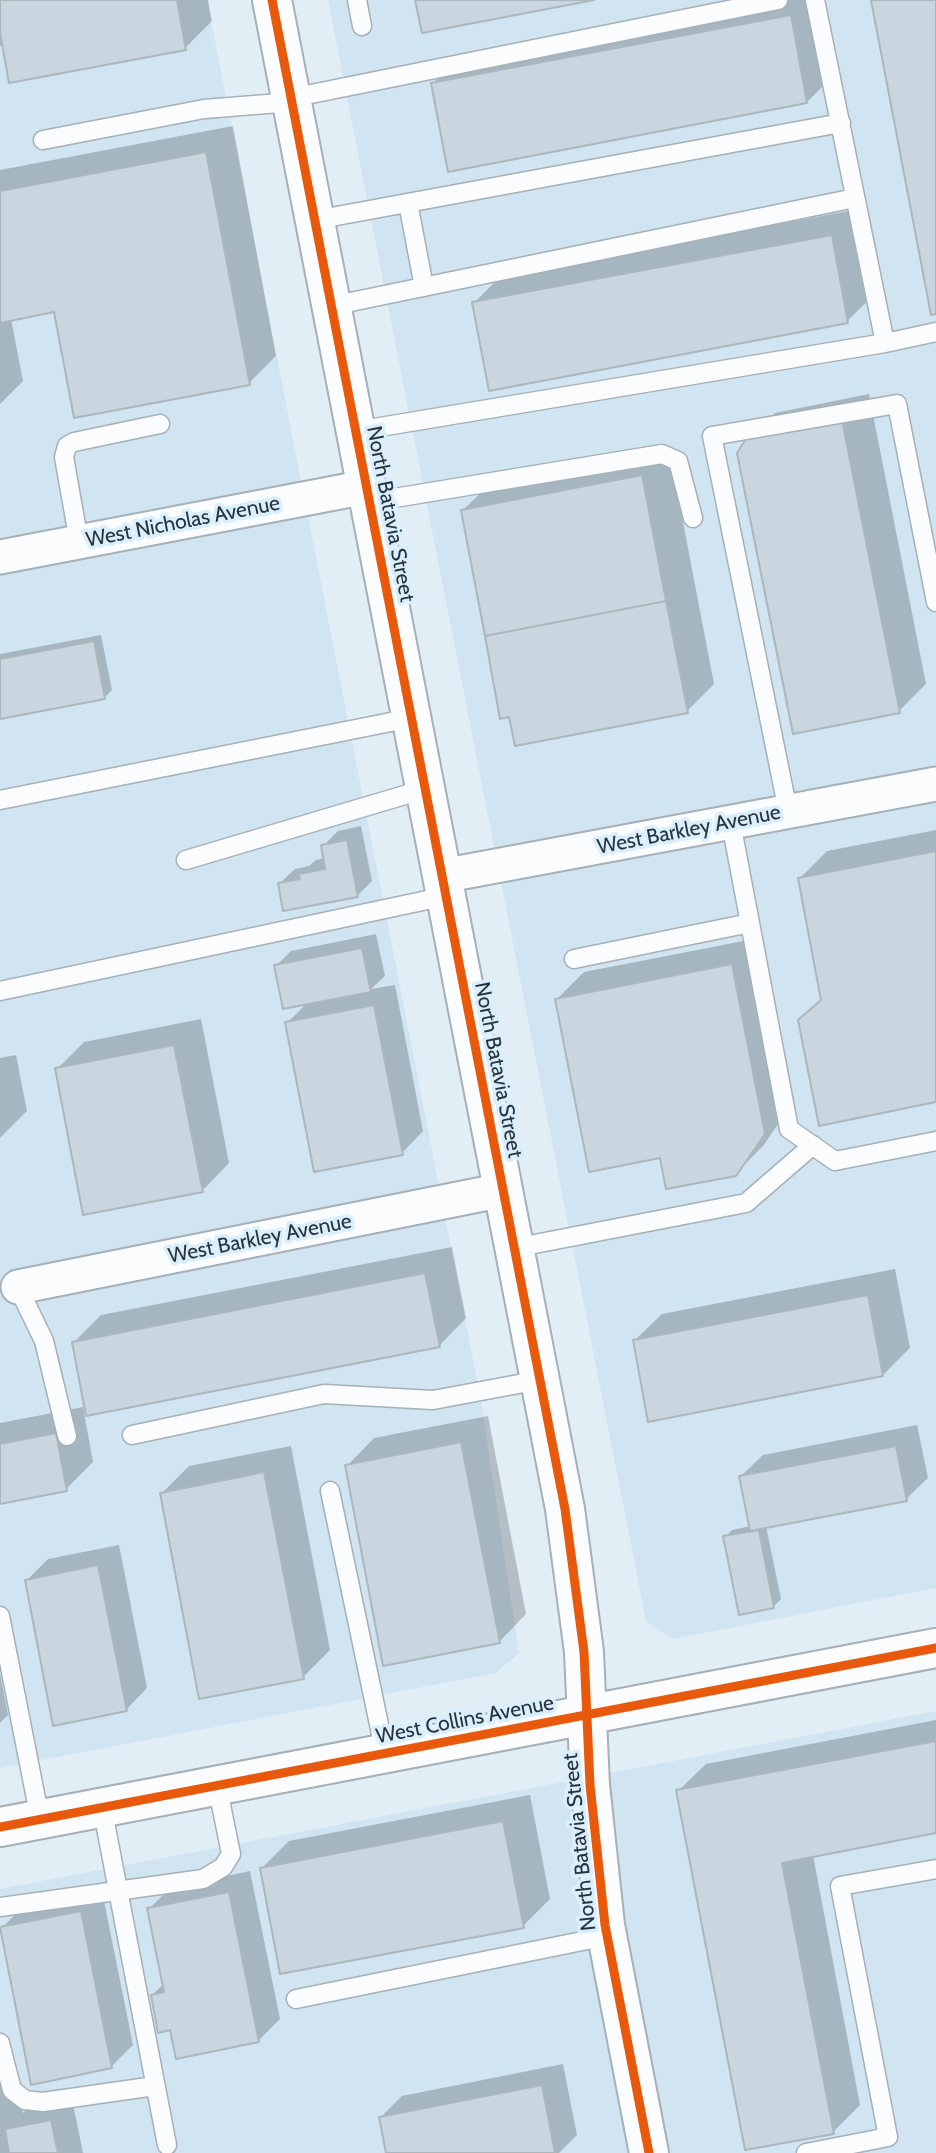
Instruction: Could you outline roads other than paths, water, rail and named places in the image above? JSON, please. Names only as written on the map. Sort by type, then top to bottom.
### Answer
[{"type":"street","name":"North Batavia Street","points":[[272,0],[565,1509],[584,1652],[591,1798],[607,1936],[649,2153]]},
{"type":"street","name":"West Nicholas Avenue","points":[[0,556],[368,495]]},
{"type":"street","name":"West Barkley Avenue","points":[[444,886],[731,822],[936,783]]},
{"type":"street","name":"West Barkley Avenue","points":[[18,1287],[503,1190]]},
{"type":"street","name":"West Collins Avenue","points":[[0,1827],[936,1648]]},
{"type":"lane","points":[[357,0],[362,26]]},
{"type":"lane","points":[[43,140],[204,108],[291,100],[778,0]]},
{"type":"lane","points":[[815,0],[885,343]]},
{"type":"lane","points":[[315,220],[841,123]]},
{"type":"lane","points":[[331,306],[855,198]]},
{"type":"lane","points":[[408,203],[424,287]]},
{"type":"lane","points":[[356,431],[885,343],[936,332]]},
{"type":"lane","points":[[788,811],[712,436],[897,404],[936,602]]},
{"type":"lane","points":[[79,542],[64,457],[67,446],[74,442],[160,424]]},
{"type":"lane","points":[[368,495],[662,454],[678,461],[692,518]]},
{"type":"lane","points":[[0,800],[411,718]]},
{"type":"lane","points":[[186,860],[425,789]]},
{"type":"lane","points":[[731,822],[789,1129],[835,1161],[936,1141]]},
{"type":"lane","points":[[0,991],[444,886]]},
{"type":"lane","points":[[574,959],[750,923]]},
{"type":"lane","points":[[514,1248],[746,1203],[813,1145]]},
{"type":"lane","points":[[18,1287],[44,1341],[67,1436]]},
{"type":"lane","points":[[132,1435],[324,1394],[433,1400],[540,1380]]},
{"type":"lane","points":[[330,1491],[385,1753]]},
{"type":"lane","points":[[0,1616],[40,1819]]},
{"type":"lane","points":[[0,1907],[203,1879],[223,1867],[231,1854],[217,1785]]},
{"type":"lane","points":[[102,1807],[167,2145]]},
{"type":"lane","points":[[806,2153],[888,2137],[840,1886],[936,1868]]},
{"type":"lane","points":[[296,1999],[607,1936]]},
{"type":"lane","points":[[0,2043],[12,2090],[25,2100],[43,2102],[155,2085]]}]
